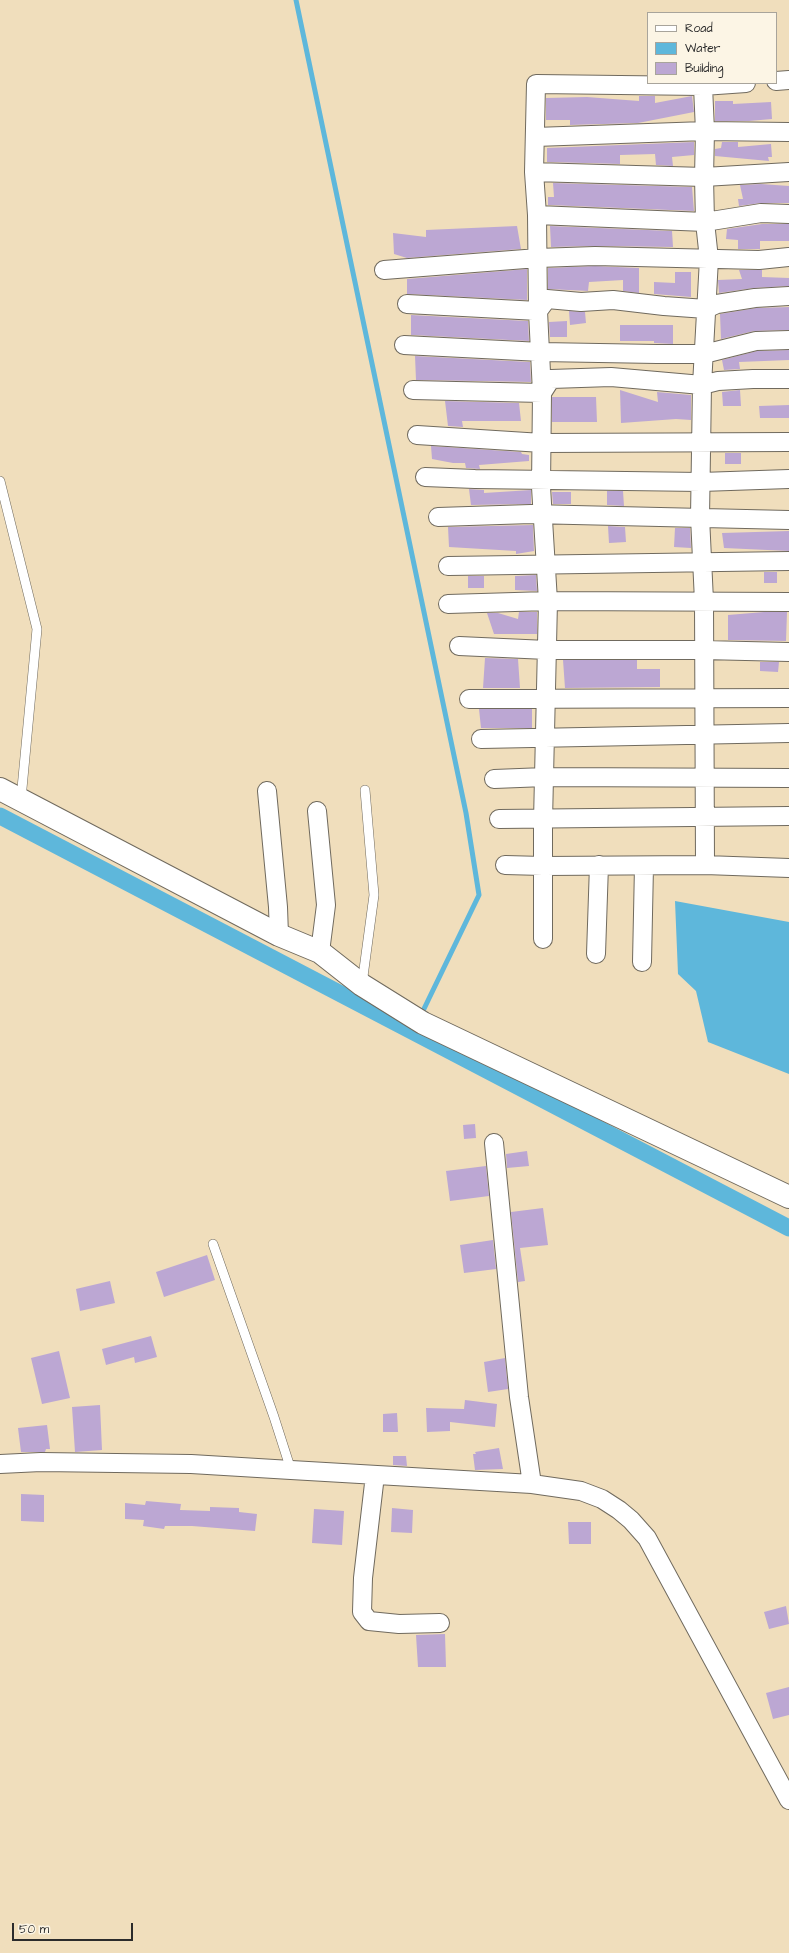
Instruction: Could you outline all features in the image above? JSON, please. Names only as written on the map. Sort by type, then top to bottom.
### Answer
[{"type":"main road","points":[[0,789],[279,935],[320,952],[362,985],[416,1019],[789,1197]]},
{"type":"street","points":[[777,81],[789,80]]},
{"type":"street","points":[[543,939],[543,818],[548,602],[541,479],[542,393],[538,311],[537,216],[534,172],[536,84],[703,86],[732,84]]},
{"type":"street","points":[[703,86],[705,131],[705,222],[709,259],[702,385],[700,517],[704,601],[703,698],[705,865]]},
{"type":"street","points":[[535,137],[705,131],[789,132]]},
{"type":"street","points":[[534,172],[704,177],[789,172]]},
{"type":"street","points":[[537,216],[705,222],[762,213],[789,214]]},
{"type":"street","points":[[384,270],[538,258],[596,256],[759,260],[789,257]]},
{"type":"street","points":[[538,311],[546,299],[581,302],[613,300],[706,309],[724,302],[789,296]]},
{"type":"street","points":[[407,304],[538,311]]},
{"type":"street","points":[[404,345],[541,352],[704,354],[756,341],[789,340]]},
{"type":"street","points":[[542,393],[551,379],[611,377],[702,385],[718,381],[789,379]]},
{"type":"street","points":[[413,390],[542,393]]},
{"type":"street","points":[[417,436],[542,443],[789,442]]},
{"type":"street","points":[[425,477],[701,482],[789,479]]},
{"type":"street","points":[[438,516],[542,514],[789,520]]},
{"type":"street","points":[[448,566],[703,561],[789,561]]},
{"type":"street","points":[[448,604],[704,601],[789,602]]},
{"type":"street","points":[[459,646],[547,650],[703,650],[789,652]]},
{"type":"street","points":[[469,699],[789,698]]},
{"type":"street","points":[[481,738],[704,733],[789,733]]},
{"type":"street","points":[[494,779],[545,777],[704,779],[789,778]]},
{"type":"street","points":[[268,791],[279,935]]},
{"type":"street","points":[[317,811],[326,905],[320,952]]},
{"type":"street","points":[[499,819],[789,816]]},
{"type":"street","points":[[505,865],[705,865],[789,868]]},
{"type":"street","points":[[596,954],[600,865]]},
{"type":"street","points":[[642,962],[644,866]]},
{"type":"street","points":[[494,1143],[519,1398],[532,1484]]},
{"type":"street","points":[[0,1464],[41,1462],[191,1464],[532,1484],[581,1491],[602,1499],[631,1520],[646,1538],[789,1800]]},
{"type":"street","points":[[375,1475],[363,1578],[362,1612],[369,1621],[399,1624],[440,1623]]},
{"type":"lane","points":[[0,481],[37,629],[21,799]]},
{"type":"lane","points":[[362,985],[374,895],[365,790]]},
{"type":"lane","points":[[213,1244],[274,1417],[291,1470]]},
{"type":"water","points":[[675,901],[789,922],[789,1074],[708,1042],[696,991],[678,974]]},
{"type":"building","points":[[639,96],[655,96],[655,103],[692,96],[694,112],[638,123],[570,125],[570,120],[546,120],[546,98],[587,97],[639,101]]},
{"type":"building","points":[[715,101],[733,101],[733,104],[771,102],[772,119],[715,121]]},
{"type":"building","points":[[694,142],[694,155],[672,157],[673,166],[656,165],[655,154],[620,155],[620,164],[547,162],[547,148]]},
{"type":"building","points":[[722,142],[738,142],[738,147],[771,144],[772,157],[768,157],[769,161],[715,156],[715,149],[721,148]]},
{"type":"building","points":[[553,183],[692,187],[694,211],[548,205],[548,197],[554,197]]},
{"type":"building","points":[[761,184],[789,186],[789,203],[761,203],[739,206],[738,199],[743,199],[740,185]]},
{"type":"building","points":[[762,224],[789,224],[789,241],[760,241],[760,249],[738,249],[738,240],[726,239],[727,229]]},
{"type":"building","points":[[517,226],[521,249],[407,258],[394,254],[393,233],[426,237],[426,230]]},
{"type":"building","points":[[550,226],[672,231],[673,247],[551,247]]},
{"type":"building","points":[[595,266],[639,268],[639,293],[623,291],[623,280],[589,282],[588,291],[548,289],[548,268]]},
{"type":"building","points":[[527,269],[527,300],[407,294],[407,279]]},
{"type":"building","points":[[739,270],[762,270],[762,277],[789,278],[789,286],[754,288],[719,293],[718,280],[742,279]]},
{"type":"building","points":[[675,272],[691,272],[691,297],[654,294],[654,282],[675,283]]},
{"type":"building","points":[[789,307],[789,330],[754,331],[721,339],[720,314],[756,308]]},
{"type":"building","points":[[569,311],[585,312],[586,323],[570,325]]},
{"type":"building","points":[[411,315],[528,321],[529,341],[411,335]]},
{"type":"building","points":[[567,321],[567,337],[550,337],[549,322]]},
{"type":"building","points":[[620,325],[673,325],[673,344],[654,343],[654,341],[620,341]]},
{"type":"building","points":[[789,350],[789,360],[739,362],[740,369],[724,370],[722,360],[757,351]]},
{"type":"building","points":[[415,356],[530,362],[531,382],[416,380]]},
{"type":"building","points":[[620,390],[658,402],[657,392],[691,395],[691,420],[676,419],[621,423]]},
{"type":"building","points":[[740,390],[741,406],[723,406],[722,392]]},
{"type":"building","points":[[552,397],[596,397],[597,422],[552,422]]},
{"type":"building","points":[[445,401],[519,403],[521,421],[462,421],[463,427],[448,426]]},
{"type":"building","points":[[789,405],[789,418],[760,418],[759,406]]},
{"type":"building","points":[[431,446],[521,452],[522,454],[529,455],[529,461],[479,465],[480,469],[466,468],[465,463],[453,463],[432,459]]},
{"type":"building","points":[[725,453],[741,453],[741,464],[725,464]]},
{"type":"building","points":[[469,489],[484,490],[484,493],[531,490],[531,504],[471,505]]},
{"type":"building","points":[[607,491],[623,491],[624,506],[607,505]]},
{"type":"building","points":[[552,492],[571,492],[571,504],[553,504]]},
{"type":"building","points":[[533,525],[534,551],[516,554],[516,551],[449,547],[448,527]]},
{"type":"building","points":[[608,526],[625,527],[626,542],[609,543]]},
{"type":"building","points":[[675,528],[690,528],[691,548],[674,547]]},
{"type":"building","points":[[789,531],[789,551],[724,548],[722,533]]},
{"type":"building","points":[[764,572],[777,572],[777,583],[764,583]]},
{"type":"building","points":[[536,575],[537,591],[515,590],[515,576]]},
{"type":"building","points":[[468,576],[484,576],[484,588],[468,588]]},
{"type":"building","points":[[519,612],[537,612],[537,634],[494,634],[487,613],[498,613],[518,619]]},
{"type":"building","points":[[787,612],[786,641],[728,640],[728,615]]},
{"type":"building","points":[[485,658],[518,659],[520,688],[483,688]]},
{"type":"building","points":[[563,660],[637,660],[637,669],[660,669],[660,687],[565,688]]},
{"type":"building","points":[[760,662],[779,662],[778,672],[760,671]]},
{"type":"building","points":[[479,709],[532,709],[532,728],[481,728]]},
{"type":"building","points":[[475,1124],[476,1138],[464,1139],[463,1125]]},
{"type":"building","points":[[527,1151],[529,1166],[507,1168],[506,1154]]},
{"type":"building","points":[[486,1166],[489,1196],[450,1201],[446,1171]]},
{"type":"building","points":[[543,1208],[548,1245],[520,1248],[525,1281],[518,1282],[511,1212]]},
{"type":"building","points":[[493,1240],[496,1269],[464,1273],[460,1245]]},
{"type":"building","points":[[207,1255],[215,1280],[164,1297],[156,1272]]},
{"type":"building","points":[[110,1281],[115,1303],[80,1311],[76,1289]]},
{"type":"building","points":[[151,1336],[157,1357],[135,1363],[134,1357],[106,1365],[102,1349]]},
{"type":"building","points":[[59,1351],[70,1398],[42,1404],[31,1358]]},
{"type":"building","points":[[505,1358],[508,1389],[488,1392],[484,1362]]},
{"type":"building","points":[[465,1400],[497,1404],[495,1427],[450,1422],[450,1431],[427,1432],[426,1408],[464,1409]]},
{"type":"building","points":[[100,1405],[102,1450],[75,1452],[72,1407]]},
{"type":"building","points":[[397,1413],[398,1432],[383,1432],[383,1414]]},
{"type":"building","points":[[47,1425],[50,1449],[46,1449],[45,1452],[21,1452],[18,1428]]},
{"type":"building","points":[[499,1448],[503,1469],[475,1470],[473,1454],[476,1454],[475,1452]]},
{"type":"building","points":[[393,1456],[406,1456],[407,1466],[393,1465]]},
{"type":"building","points":[[21,1494],[44,1495],[44,1522],[21,1521]]},
{"type":"building","points":[[146,1501],[181,1504],[180,1510],[210,1511],[210,1507],[239,1508],[239,1512],[257,1514],[255,1531],[192,1526],[165,1526],[164,1529],[143,1526],[144,1520],[125,1519],[125,1503],[145,1505]]},
{"type":"building","points":[[392,1508],[413,1510],[412,1533],[391,1532]]},
{"type":"building","points":[[314,1509],[344,1511],[342,1545],[312,1543]]},
{"type":"building","points":[[568,1522],[591,1522],[591,1544],[569,1544]]},
{"type":"building","points":[[786,1606],[789,1624],[769,1629],[764,1612]]},
{"type":"building","points":[[445,1634],[446,1667],[418,1667],[416,1635]]},
{"type":"building","points":[[789,1687],[789,1715],[773,1719],[766,1693]]},
{"type":"waterway","points":[[296,0],[466,813],[479,895],[421,1015]]},
{"type":"waterway","points":[[0,816],[789,1228]]}]
